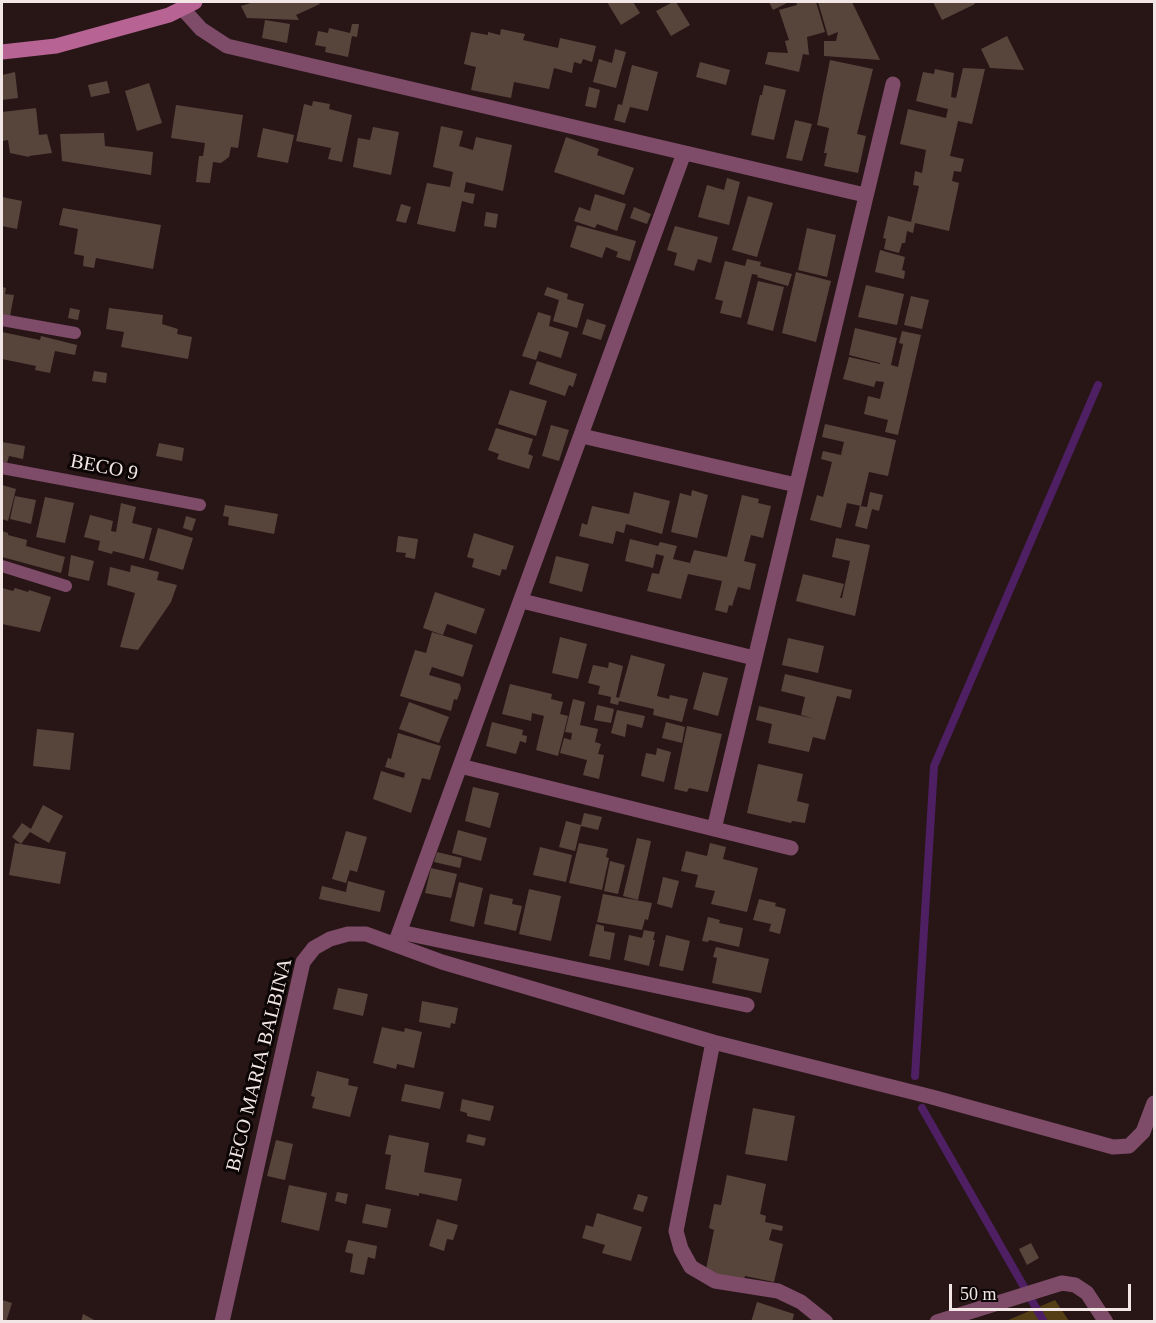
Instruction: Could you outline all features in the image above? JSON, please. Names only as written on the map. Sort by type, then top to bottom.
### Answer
[{"type":"main road","points":[[2,52],[56,46],[169,15],[188,5]]},
{"type":"street","points":[[188,5],[201,29],[227,45],[865,195]]},
{"type":"street","points":[[714,829],[893,84]]},
{"type":"street","points":[[684,153],[398,938],[747,1005]]},
{"type":"street","points":[[582,436],[796,485]]},
{"type":"street","points":[[522,601],[754,658]]},
{"type":"street","points":[[460,766],[791,848]]},
{"type":"street","name":"BECO MARIA BALBINA","points":[[222,1322],[303,962],[314,948],[330,939],[348,934],[398,938],[442,962],[713,1042],[932,1097],[1113,1147],[1129,1146],[1143,1132],[1155,1102]]},
{"type":"street","points":[[713,1042],[676,1231],[681,1249],[691,1267],[715,1281],[778,1291],[801,1302],[826,1322]]},
{"type":"street","points":[[937,1322],[1062,1283],[1075,1285],[1087,1293],[1106,1322]]},
{"type":"lane","points":[[2,320],[75,333]]},
{"type":"lane","name":"BECO 9","points":[[2,468],[200,505]]},
{"type":"lane","points":[[2,566],[66,586]]},
{"type":"shaded area","points":[[1055,1300],[1069,1321],[1006,1321]]},
{"type":"building","points":[[254,2],[318,2],[320,4],[296,15],[299,20],[247,18],[241,6]]},
{"type":"building","points":[[607,2],[633,2],[640,13],[621,25]]},
{"type":"building","points":[[676,2],[690,25],[671,36],[656,11]]},
{"type":"building","points":[[769,2],[789,2],[773,10]]},
{"type":"building","points":[[796,2],[816,2],[825,32],[807,37],[809,55],[803,54],[799,72],[765,64],[768,52],[788,53],[785,41],[789,40],[779,10],[797,5]]},
{"type":"building","points":[[818,2],[852,2],[880,60],[824,56],[824,41],[836,41],[838,32],[828,36]]},
{"type":"building","points":[[933,2],[974,2],[975,4],[942,20]]},
{"type":"building","points":[[265,20],[290,24],[287,43],[262,38]]},
{"type":"building","points":[[352,24],[359,24],[357,37],[352,36],[348,57],[325,52],[326,47],[315,45],[318,31],[328,33],[329,28],[350,33]]},
{"type":"building","points":[[501,29],[525,34],[523,40],[558,48],[560,38],[596,46],[592,62],[583,59],[581,64],[574,62],[572,73],[554,68],[549,89],[514,82],[511,98],[471,90],[476,67],[464,64],[471,32],[500,35]]},
{"type":"building","points":[[1007,36],[1024,70],[990,68],[981,49]]},
{"type":"building","points":[[615,49],[626,52],[616,88],[593,82],[599,59],[612,63]]},
{"type":"building","points":[[830,60],[873,69],[857,134],[866,136],[858,173],[824,166],[829,128],[817,125]]},
{"type":"building","points":[[700,62],[730,70],[726,85],[696,77]]},
{"type":"building","points":[[632,65],[658,72],[648,111],[630,107],[625,123],[614,120],[618,104],[622,105]]},
{"type":"building","points":[[963,68],[985,69],[972,124],[958,121],[950,156],[964,159],[961,172],[954,171],[952,181],[959,183],[949,231],[915,223],[913,233],[907,231],[905,243],[902,243],[899,253],[884,249],[886,239],[883,238],[888,216],[911,222],[919,186],[913,185],[915,171],[922,173],[926,150],[900,144],[908,109],[946,118],[948,109],[916,101],[923,72],[934,74],[935,69],[954,73],[951,97],[956,98]]},
{"type":"building","points":[[15,72],[18,98],[2,100],[2,75]]},
{"type":"building","points":[[107,81],[110,93],[91,97],[88,85]]},
{"type":"building","points":[[149,83],[162,123],[137,131],[125,91]]},
{"type":"building","points":[[764,85],[786,90],[774,140],[751,135]]},
{"type":"building","points":[[589,87],[600,90],[596,108],[585,106]]},
{"type":"building","points":[[313,101],[330,104],[329,109],[352,115],[342,162],[328,159],[331,148],[296,141],[304,104],[312,106]]},
{"type":"building","points":[[176,105],[243,115],[238,148],[231,147],[229,157],[221,163],[213,162],[210,183],[196,182],[199,156],[203,156],[205,143],[171,138]]},
{"type":"building","points":[[36,108],[39,135],[47,134],[52,153],[29,157],[10,153],[8,140],[2,141],[2,112]]},
{"type":"building","points":[[795,120],[812,124],[802,161],[786,158]]},
{"type":"building","points":[[441,126],[463,131],[459,146],[473,150],[476,137],[512,145],[503,191],[466,182],[464,192],[475,194],[473,204],[462,201],[455,232],[417,224],[427,183],[450,187],[453,172],[433,167]]},
{"type":"building","points":[[373,127],[399,132],[391,175],[353,167],[358,138],[370,140]]},
{"type":"building","points":[[263,128],[294,135],[288,163],[257,157]]},
{"type":"building","points":[[104,133],[105,146],[153,152],[151,175],[62,161],[60,134]]},
{"type":"building","points":[[566,137],[599,149],[597,155],[634,168],[624,195],[554,172]]},
{"type":"building","points":[[727,178],[740,182],[729,225],[698,217],[707,185],[724,190]]},
{"type":"building","points":[[595,194],[626,204],[617,231],[597,224],[595,228],[574,221],[579,207],[590,211]]},
{"type":"building","points":[[748,196],[773,203],[757,257],[732,250]]},
{"type":"building","points":[[2,197],[22,201],[17,229],[2,226]]},
{"type":"building","points":[[401,204],[411,207],[406,223],[396,221]]},
{"type":"building","points":[[634,207],[651,214],[647,224],[630,218]]},
{"type":"building","points":[[63,208],[161,225],[153,269],[96,258],[94,268],[83,266],[84,256],[74,254],[78,229],[59,225]]},
{"type":"building","points":[[486,212],[498,214],[496,228],[484,226]]},
{"type":"building","points":[[577,225],[636,241],[630,261],[616,257],[618,252],[606,247],[602,258],[570,247]]},
{"type":"building","points":[[675,226],[718,237],[711,263],[698,259],[694,271],[674,265],[677,253],[667,250]]},
{"type":"building","points":[[807,228],[836,235],[827,277],[798,270]]},
{"type":"building","points":[[880,250],[905,257],[902,270],[905,271],[904,279],[875,272]]},
{"type":"building","points":[[747,259],[761,262],[760,266],[792,274],[788,286],[752,274],[741,318],[720,313],[723,301],[715,299],[725,261],[745,266]]},
{"type":"building","points":[[796,272],[831,281],[816,342],[782,333]]},
{"type":"building","points":[[758,281],[784,287],[773,331],[747,324]]},
{"type":"building","points":[[866,285],[904,294],[897,325],[858,317]]},
{"type":"building","points":[[2,287],[6,288],[5,294],[14,295],[10,316],[2,314]]},
{"type":"building","points":[[547,287],[568,294],[567,299],[584,304],[577,328],[553,321],[559,300],[544,295]]},
{"type":"building","points":[[911,296],[929,300],[922,329],[904,325]]},
{"type":"building","points":[[70,308],[80,310],[78,320],[68,318]]},
{"type":"building","points":[[109,308],[163,315],[162,324],[178,329],[177,334],[192,337],[188,359],[121,347],[124,332],[106,329]]},
{"type":"building","points":[[538,312],[551,316],[549,326],[569,332],[561,358],[539,351],[536,360],[522,356]]},
{"type":"building","points":[[587,319],[606,325],[601,340],[582,334]]},
{"type":"building","points":[[855,328],[897,338],[891,365],[898,367],[903,344],[899,343],[902,331],[921,335],[898,435],[885,432],[888,420],[864,414],[868,396],[880,399],[884,382],[876,381],[874,387],[843,379],[849,357],[880,364],[849,355]]},
{"type":"building","points":[[2,332],[40,340],[41,336],[77,345],[75,355],[55,351],[50,373],[35,370],[36,366],[2,359]]},
{"type":"building","points":[[537,361],[577,374],[573,387],[569,385],[565,396],[529,384]]},
{"type":"building","points":[[94,371],[107,373],[106,383],[92,381]]},
{"type":"building","points":[[510,390],[547,401],[536,436],[498,424]]},
{"type":"building","points":[[825,424],[896,440],[888,476],[869,472],[861,506],[847,503],[841,528],[810,520],[817,495],[823,497],[832,462],[821,459],[823,451],[841,455],[844,442],[822,437]]},
{"type":"building","points":[[551,425],[569,430],[559,461],[542,456]]},
{"type":"building","points":[[496,428],[533,439],[528,454],[533,456],[529,469],[497,459],[499,454],[488,450]]},
{"type":"building","points":[[2,442],[25,446],[23,459],[9,456],[7,463],[2,462]]},
{"type":"building","points":[[159,443],[184,448],[182,461],[156,456]]},
{"type":"building","points":[[2,485],[16,489],[8,521],[2,519]]},
{"type":"building","points":[[692,490],[708,495],[697,538],[671,532],[680,493],[691,496]]},
{"type":"building","points":[[634,492],[670,501],[662,534],[626,524],[624,533],[616,531],[613,544],[579,536],[582,523],[587,525],[592,506],[629,514]]},
{"type":"building","points":[[870,492],[883,495],[879,511],[872,509],[867,529],[855,526],[860,506],[867,507]]},
{"type":"building","points":[[742,495],[759,499],[758,503],[771,506],[763,538],[751,535],[744,561],[756,564],[750,590],[738,587],[732,606],[729,605],[727,613],[715,610],[722,581],[688,574],[681,599],[647,591],[652,573],[659,574],[664,556],[656,554],[653,568],[625,561],[630,539],[658,546],[660,542],[677,546],[673,559],[690,563],[694,550],[727,557]]},
{"type":"building","points":[[15,496],[36,500],[31,524],[10,519]]},
{"type":"building","points":[[45,497],[74,503],[65,543],[36,537]]},
{"type":"building","points":[[121,503],[136,507],[132,523],[152,528],[144,559],[113,551],[112,554],[98,550],[100,541],[84,537],[90,515],[113,521],[111,531],[116,532]]},
{"type":"building","points":[[225,505],[278,514],[274,534],[228,525],[229,517],[223,516]]},
{"type":"building","points":[[186,516],[196,519],[192,531],[183,528]]},
{"type":"building","points":[[158,528],[193,538],[183,570],[149,560]]},
{"type":"building","points":[[2,531],[27,540],[26,546],[65,557],[61,573],[2,557]]},
{"type":"building","points":[[474,533],[514,546],[506,570],[502,569],[500,576],[472,567],[474,559],[467,557]]},
{"type":"building","points":[[398,536],[418,539],[415,559],[405,557],[406,553],[396,552]]},
{"type":"building","points":[[836,538],[870,545],[855,616],[796,601],[803,574],[844,584],[840,598],[842,598],[850,561],[832,557]]},
{"type":"building","points":[[71,555],[94,561],[89,581],[68,576]]},
{"type":"building","points":[[556,556],[589,564],[582,592],[549,583]]},
{"type":"building","points":[[131,565],[159,572],[157,580],[177,585],[171,602],[138,650],[120,647],[135,593],[107,585],[110,567],[130,572]]},
{"type":"building","points":[[2,588],[13,591],[15,588],[28,592],[29,590],[51,597],[40,632],[2,624]]},
{"type":"building","points":[[435,592],[485,609],[476,634],[447,624],[443,635],[423,628]]},
{"type":"building","points":[[432,632],[473,645],[463,677],[432,667],[429,675],[460,684],[461,689],[457,700],[454,699],[451,711],[400,696],[415,650],[426,653]]},
{"type":"building","points":[[560,637],[587,644],[578,679],[552,673]]},
{"type":"building","points":[[788,638],[824,646],[818,673],[782,665]]},
{"type":"building","points":[[631,655],[665,664],[657,696],[669,699],[670,695],[688,699],[682,722],[653,715],[654,709],[619,701],[618,705],[610,703],[611,697],[598,694],[600,686],[588,683],[593,665],[608,668],[609,662],[623,666],[616,697],[619,698]]},
{"type":"building","points":[[703,672],[728,678],[718,716],[693,709]]},
{"type":"building","points":[[785,674],[852,690],[850,699],[837,696],[825,740],[813,737],[809,752],[768,743],[772,724],[756,720],[759,706],[815,719],[801,715],[805,697],[781,691]]},
{"type":"building","points":[[510,684],[552,694],[551,699],[563,702],[560,714],[568,716],[558,756],[536,750],[544,716],[532,713],[531,721],[502,714]]},
{"type":"building","points":[[573,699],[585,702],[580,725],[598,729],[595,742],[601,744],[598,754],[604,755],[599,779],[583,775],[587,760],[560,753],[564,738],[571,740],[572,733],[565,732]]},
{"type":"building","points":[[409,702],[449,717],[439,743],[399,729]]},
{"type":"building","points":[[597,705],[614,709],[611,723],[594,720]]},
{"type":"building","points":[[617,710],[645,716],[642,728],[627,724],[625,737],[611,733]]},
{"type":"building","points":[[492,722],[523,730],[522,735],[527,736],[526,743],[520,741],[516,754],[486,746]]},
{"type":"building","points":[[666,722],[685,727],[682,743],[662,738]]},
{"type":"building","points":[[687,726],[722,734],[708,792],[689,788],[687,792],[674,789]]},
{"type":"building","points":[[37,729],[74,733],[70,770],[33,766]]},
{"type":"building","points":[[398,733],[441,746],[430,780],[422,778],[411,813],[373,799],[381,771],[404,778],[405,773],[385,767],[388,758],[391,759]]},
{"type":"building","points":[[657,748],[671,752],[664,782],[641,776],[646,753],[656,755]]},
{"type":"building","points":[[758,764],[803,774],[797,801],[809,804],[805,823],[792,821],[791,823],[747,813]]},
{"type":"building","points":[[473,787],[499,793],[490,828],[465,821]]},
{"type":"building","points":[[43,805],[63,816],[49,843],[30,832],[21,844],[12,837],[22,823],[31,829]]},
{"type":"building","points":[[584,813],[602,817],[598,830],[581,826],[575,851],[559,847],[566,821],[581,825]]},
{"type":"building","points":[[458,830],[487,838],[481,861],[452,853]]},
{"type":"building","points":[[346,831],[367,837],[357,872],[350,870],[346,883],[332,879]]},
{"type":"building","points":[[637,838],[651,841],[638,900],[623,896]]},
{"type":"building","points":[[15,843],[66,852],[60,884],[9,875]]},
{"type":"building","points":[[579,843],[608,849],[606,857],[609,858],[602,890],[569,883]]},
{"type":"building","points":[[710,843],[726,847],[723,859],[758,868],[747,912],[711,904],[715,891],[695,887],[698,875],[681,871],[686,851],[707,856]]},
{"type":"building","points":[[540,847],[572,855],[566,882],[533,875]]},
{"type":"building","points":[[437,852],[462,858],[460,868],[434,862]]},
{"type":"building","points":[[610,861],[625,865],[618,894],[604,891]]},
{"type":"building","points":[[431,868],[457,874],[451,898],[425,893]]},
{"type":"building","points":[[663,877],[679,881],[672,908],[657,904]]},
{"type":"building","points":[[348,881],[385,891],[380,912],[319,899],[322,886],[346,892]]},
{"type":"building","points":[[459,882],[483,888],[474,927],[450,921]]},
{"type":"building","points":[[529,889],[561,896],[551,941],[519,934]]},
{"type":"building","points":[[490,894],[513,899],[512,904],[522,906],[516,931],[484,924]]},
{"type":"building","points":[[603,894],[652,903],[648,920],[645,919],[642,930],[597,922]]},
{"type":"building","points":[[759,899],[776,903],[775,906],[786,909],[780,934],[769,931],[771,924],[753,920]]},
{"type":"building","points":[[708,917],[720,920],[719,923],[743,928],[739,947],[709,940],[708,942],[702,941]]},
{"type":"building","points":[[596,924],[604,926],[604,931],[615,933],[610,960],[589,956]]},
{"type":"building","points":[[644,930],[655,932],[649,966],[624,960],[629,935],[642,938]]},
{"type":"building","points":[[666,935],[690,941],[683,971],[659,966]]},
{"type":"building","points":[[716,947],[769,959],[761,993],[712,983],[717,958],[713,957]]},
{"type":"building","points":[[338,988],[368,994],[363,1016],[333,1009]]},
{"type":"building","points":[[422,1001],[458,1008],[455,1024],[451,1023],[450,1028],[419,1022]]},
{"type":"building","points":[[382,1027],[404,1032],[405,1028],[422,1032],[414,1068],[397,1064],[396,1069],[373,1063]]},
{"type":"building","points":[[317,1071],[349,1079],[348,1085],[358,1087],[350,1117],[312,1108],[315,1097],[311,1096]]},
{"type":"building","points":[[405,1084],[444,1092],[440,1109],[401,1101]]},
{"type":"building","points":[[462,1099],[494,1106],[490,1121],[467,1116],[467,1113],[460,1111]]},
{"type":"building","points":[[753,1108],[795,1116],[787,1161],[745,1154]]},
{"type":"building","points":[[468,1134],[486,1138],[484,1146],[466,1142]]},
{"type":"building","points":[[389,1135],[429,1143],[424,1172],[462,1179],[457,1201],[385,1189],[391,1155],[385,1154]]},
{"type":"building","points":[[276,1140],[293,1144],[285,1180],[267,1176]]},
{"type":"building","points":[[727,1175],[766,1184],[760,1214],[766,1216],[765,1222],[783,1226],[782,1231],[772,1229],[769,1240],[783,1244],[774,1282],[745,1276],[743,1282],[705,1274],[714,1230],[709,1228],[714,1204],[721,1205]]},
{"type":"building","points":[[289,1185],[327,1193],[319,1231],[281,1222]]},
{"type":"building","points":[[337,1192],[348,1194],[346,1204],[335,1201]]},
{"type":"building","points":[[638,1194],[648,1197],[643,1212],[633,1209]]},
{"type":"building","points":[[366,1204],[391,1209],[387,1228],[362,1223]]},
{"type":"building","points":[[597,1213],[642,1227],[631,1261],[602,1253],[605,1245],[582,1238],[586,1225],[593,1227]]},
{"type":"building","points":[[437,1219],[458,1225],[453,1240],[447,1239],[444,1251],[429,1246]]},
{"type":"building","points":[[348,1240],[377,1246],[375,1259],[368,1257],[364,1275],[350,1272],[353,1254],[345,1252]]},
{"type":"building","points":[[1031,1243],[1039,1258],[1027,1265],[1019,1249]]},
{"type":"building","points":[[2,1300],[12,1303],[6,1322],[2,1322]]},
{"type":"building","points":[[757,1302],[794,1314],[792,1322],[751,1322]]},
{"type":"building","points":[[83,1314],[98,1322],[81,1322]]},
{"type":"waterway","points":[[915,1076],[934,766],[1098,385]]},
{"type":"waterway","points":[[922,1108],[1044,1322]]}]
